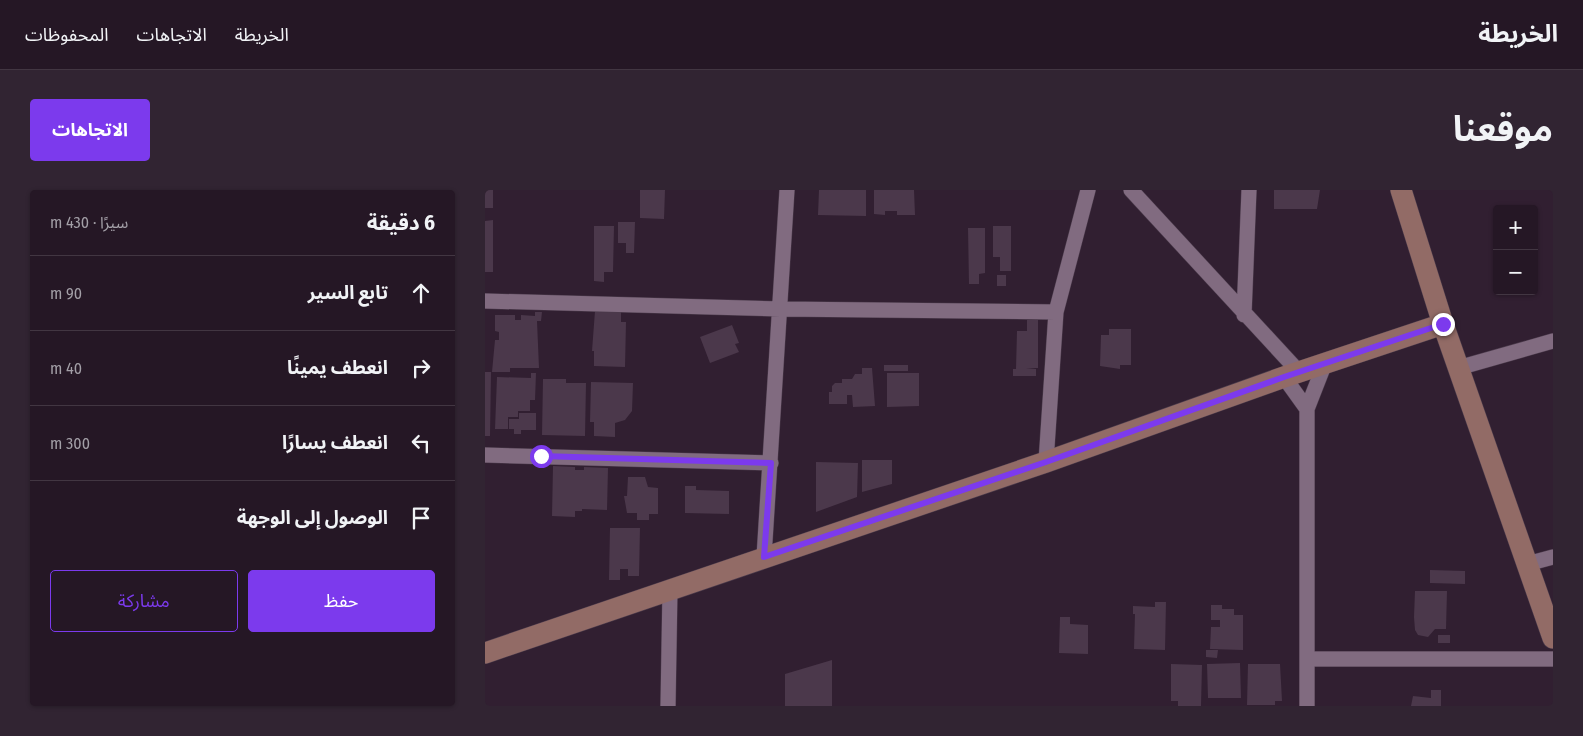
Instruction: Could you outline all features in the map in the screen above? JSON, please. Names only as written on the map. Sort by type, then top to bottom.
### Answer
[{"type":"street","points":[[764,557],[787,190]]},
{"type":"street","points":[[1046,462],[1056,312],[1089,190]]},
{"type":"street","points":[[1131,190],[1244,315],[1292,374],[1307,409]]},
{"type":"street","points":[[1244,315],[1249,190]]},
{"type":"street","points":[[1401,190],[1443,324],[1553,638]]},
{"type":"street","points":[[485,301],[781,309],[1056,312]]},
{"type":"street","points":[[485,653],[1046,462],[1292,374],[1443,324]]},
{"type":"street","points":[[1458,368],[1553,341]]},
{"type":"street","points":[[1307,706],[1307,409],[1325,363]]},
{"type":"street","points":[[485,455],[771,463]]},
{"type":"street","points":[[1527,564],[1553,557]]},
{"type":"street","points":[[668,706],[670,589]]},
{"type":"street","points":[[1308,659],[1553,659]]},
{"type":"building","points":[[485,190],[493,190],[493,208],[485,208]]},
{"type":"building","points":[[640,190],[665,190],[664,219],[640,218]]},
{"type":"building","points":[[819,190],[866,190],[866,216],[818,215]]},
{"type":"building","points":[[874,190],[914,190],[915,215],[897,215],[897,211],[885,211],[885,215],[874,214]]},
{"type":"building","points":[[1274,190],[1320,190],[1317,209],[1274,209]]},
{"type":"building","points":[[493,220],[493,272],[485,272],[485,221]]},
{"type":"building","points":[[618,222],[635,222],[634,253],[626,253],[626,243],[618,243]]},
{"type":"building","points":[[594,226],[614,226],[613,272],[604,272],[604,282],[594,281]]},
{"type":"building","points":[[993,226],[1011,226],[1011,271],[1000,271],[1000,257],[993,257]]},
{"type":"building","points":[[968,228],[985,228],[985,273],[979,274],[979,284],[969,284]]},
{"type":"building","points":[[997,275],[1006,275],[1006,286],[997,286]]},
{"type":"building","points":[[595,311],[621,312],[621,322],[626,322],[625,367],[594,366],[594,351],[592,351]]},
{"type":"building","points":[[535,312],[542,312],[541,321],[537,321],[539,368],[510,368],[510,372],[492,372],[495,340],[499,340],[499,332],[495,331],[495,315],[515,315],[515,320],[521,320],[521,315],[535,316]]},
{"type":"building","points":[[1027,320],[1038,320],[1038,368],[1026,368],[1036,369],[1036,376],[1013,376],[1013,369],[1016,369],[1017,331],[1027,331]]},
{"type":"building","points":[[732,325],[739,343],[735,344],[739,352],[710,363],[700,337]]},
{"type":"building","points":[[1109,329],[1131,329],[1131,365],[1120,365],[1120,369],[1100,366],[1101,335],[1109,335]]},
{"type":"building","points":[[884,365],[908,365],[908,371],[884,371]]},
{"type":"building","points":[[862,368],[872,368],[875,406],[853,407],[852,395],[847,395],[847,404],[829,404],[829,392],[832,392],[832,386],[835,383],[842,383],[842,379],[852,379],[855,374],[862,374]]},
{"type":"building","points":[[485,372],[491,372],[490,436],[485,436]]},
{"type":"building","points":[[531,373],[536,373],[535,400],[530,400],[530,411],[518,411],[518,417],[508,417],[508,429],[495,429],[497,377],[531,378]]},
{"type":"building","points":[[887,373],[919,373],[919,406],[887,407]]},
{"type":"building","points":[[543,379],[566,379],[566,383],[586,383],[585,436],[542,435]]},
{"type":"building","points":[[591,382],[633,383],[632,411],[625,420],[615,423],[615,437],[594,436],[594,422],[590,422]]},
{"type":"building","points":[[519,413],[536,413],[536,430],[521,430],[521,434],[514,434],[514,429],[509,429],[509,419],[519,419]]},
{"type":"building","points":[[862,460],[892,460],[892,484],[862,492]]},
{"type":"building","points":[[816,462],[858,463],[857,497],[816,512]]},
{"type":"building","points":[[553,466],[575,467],[575,470],[584,470],[584,467],[608,468],[607,510],[582,509],[582,511],[575,511],[575,517],[552,516]]},
{"type":"building","points":[[628,477],[645,477],[648,487],[658,488],[658,514],[649,514],[649,520],[637,520],[637,513],[627,513],[624,496],[627,496]]},
{"type":"building","points":[[685,486],[696,486],[696,490],[729,491],[729,514],[685,513]]},
{"type":"building","points":[[610,528],[640,528],[639,576],[628,576],[628,569],[620,569],[620,580],[609,580]]},
{"type":"building","points":[[1430,570],[1465,571],[1465,584],[1430,583]]},
{"type":"building","points":[[1415,591],[1447,591],[1446,629],[1435,629],[1428,637],[1418,635],[1415,630],[1414,617]]},
{"type":"building","points":[[1155,602],[1166,602],[1165,650],[1134,649],[1135,614],[1133,614],[1133,606],[1155,607]]},
{"type":"building","points":[[1211,605],[1222,605],[1222,609],[1234,609],[1234,615],[1243,615],[1243,650],[1210,649],[1211,627],[1220,627],[1220,620],[1211,620]]},
{"type":"building","points":[[1060,617],[1070,617],[1070,624],[1088,625],[1088,654],[1059,653]]},
{"type":"building","points":[[1438,635],[1450,635],[1450,643],[1438,643]]},
{"type":"building","points":[[1206,650],[1218,650],[1217,658],[1206,657]]},
{"type":"building","points":[[832,660],[832,706],[785,706],[785,674]]},
{"type":"building","points":[[1240,663],[1241,698],[1208,698],[1207,664]]},
{"type":"building","points":[[1171,664],[1202,665],[1201,706],[1178,706],[1178,701],[1171,701]]},
{"type":"building","points":[[1248,664],[1280,664],[1282,701],[1275,701],[1275,705],[1247,705]]},
{"type":"building","points":[[1431,690],[1441,690],[1441,706],[1411,706],[1413,696],[1431,698]]},
{"type":"route","points":[[541,456],[771,463],[764,557],[1046,462],[1284,377],[1443,324]]}]
